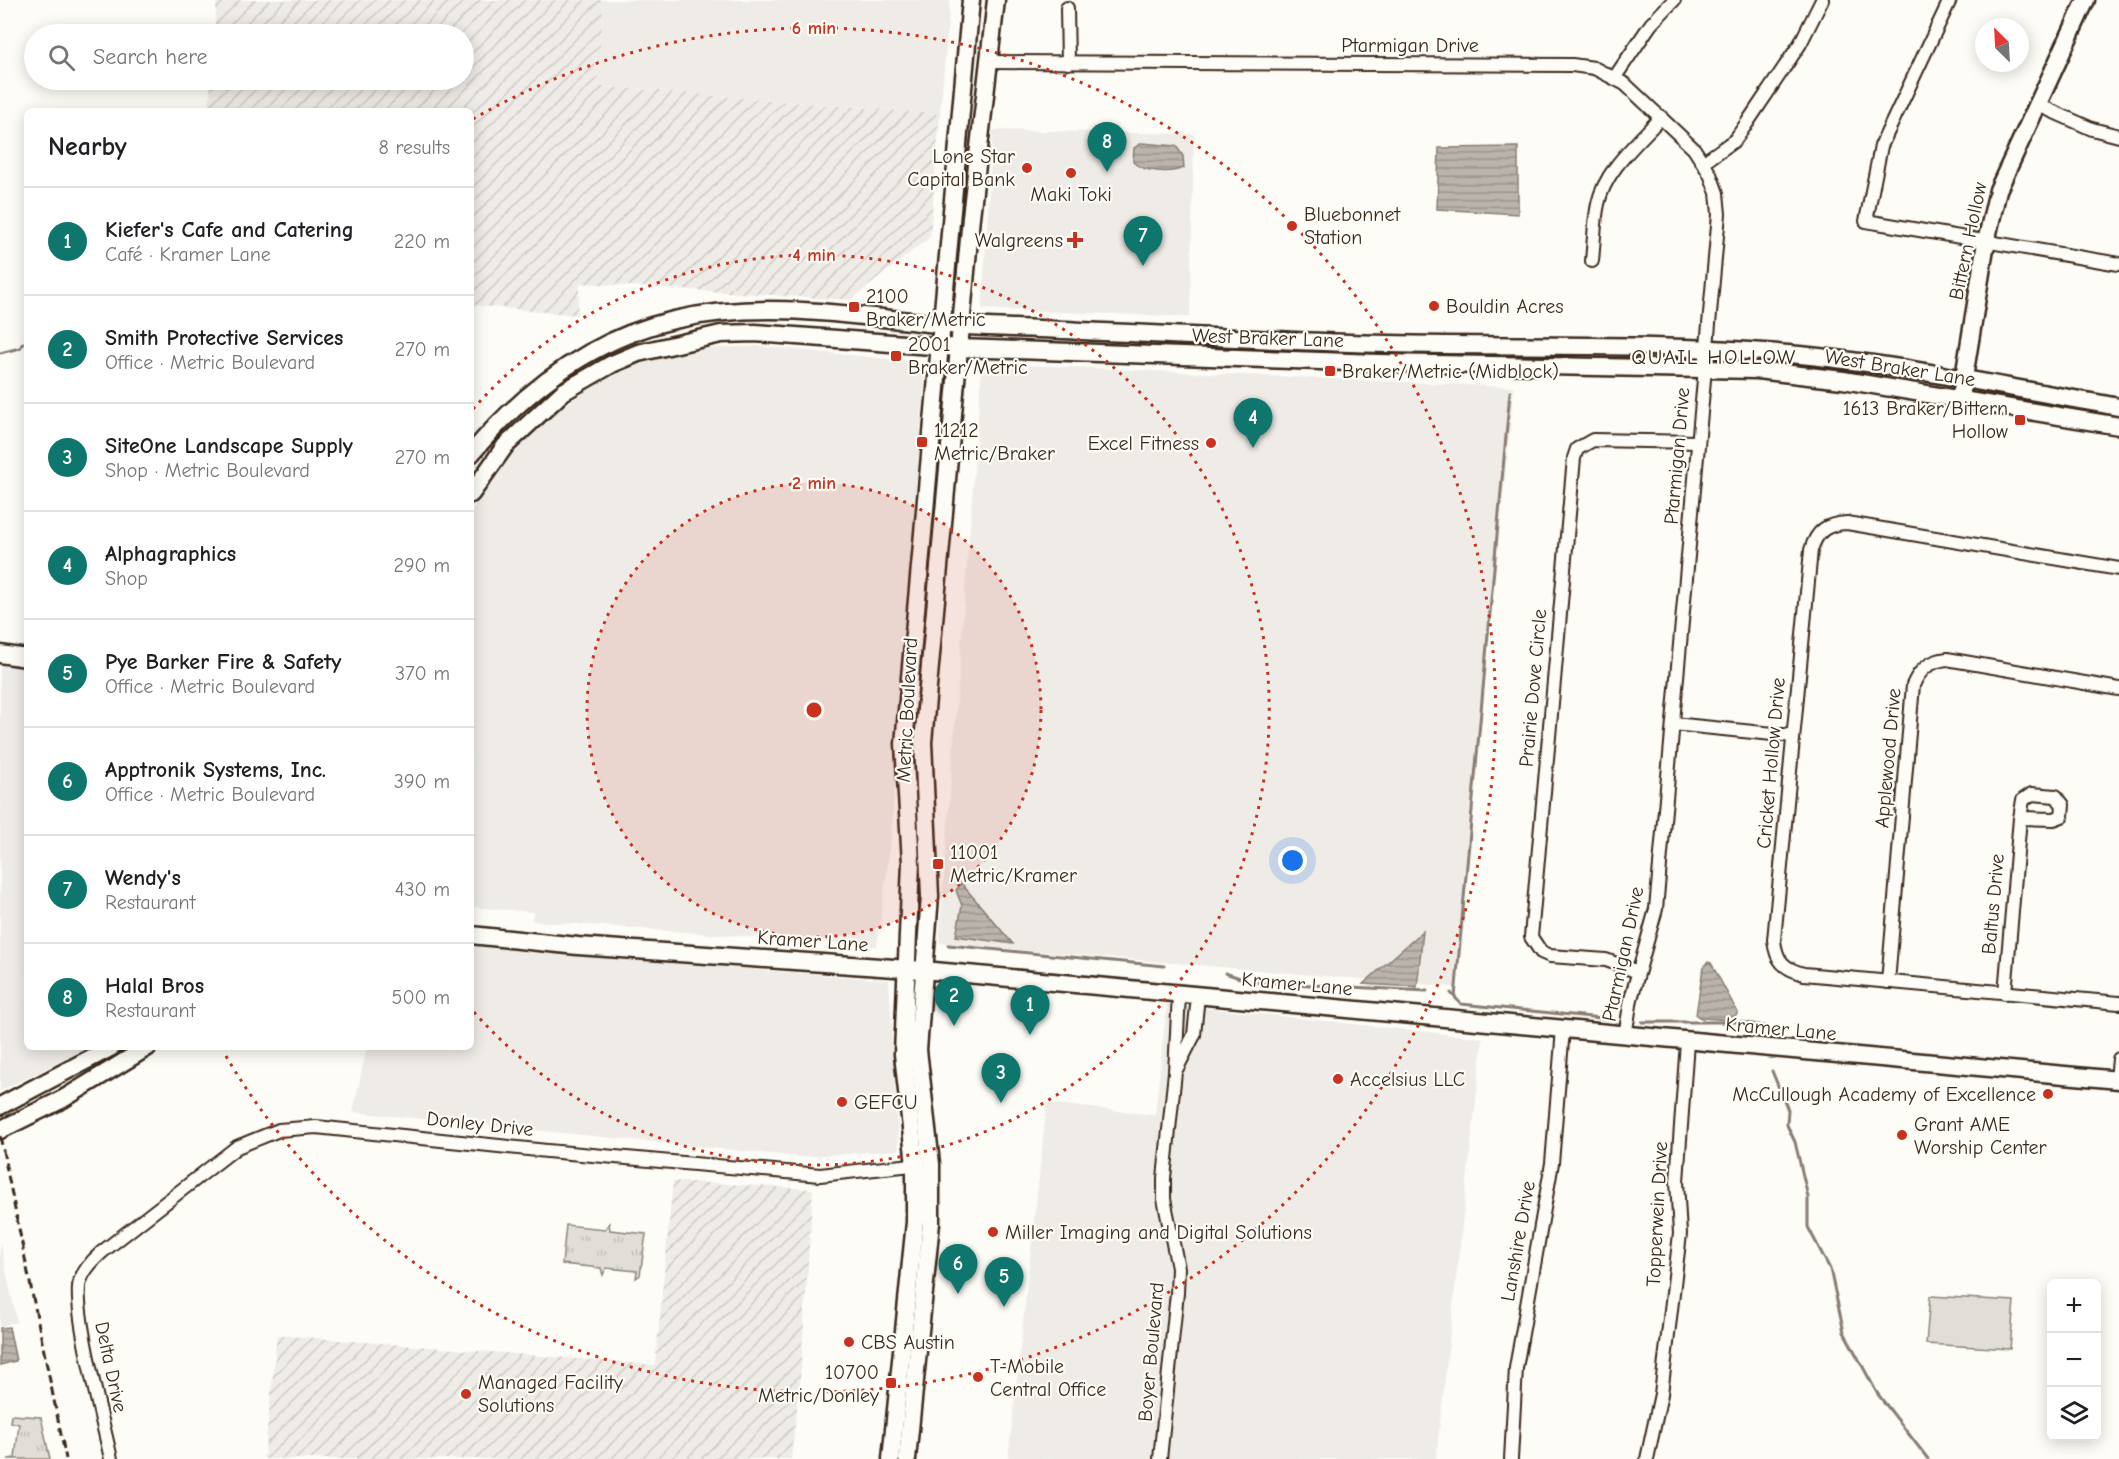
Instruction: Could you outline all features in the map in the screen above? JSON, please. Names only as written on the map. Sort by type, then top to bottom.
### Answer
[{"type":"main road","name":"Metric Boulevard","points":[[923,650],[942,346],[971,0]]},
{"type":"main road","name":"Metric Boulevard","points":[[907,1459],[929,1256],[923,1164],[903,1054],[915,970],[904,744],[923,650],[959,348],[987,62],[996,0]]},
{"type":"main road","name":"Bittern Hollow","points":[[1960,399],[1986,242],[1998,190],[2086,0]]},
{"type":"main road","name":"West Braker Lane","points":[[474,451],[540,384],[585,355],[621,337],[672,321],[702,315],[774,309],[961,325],[1381,344],[1708,348],[1825,358],[2119,407]]},
{"type":"main road","name":"West Braker Lane","points":[[474,490],[505,446],[555,398],[596,373],[638,353],[721,334],[755,333],[959,348],[1378,363],[1705,368],[1800,374],[2119,426]]},
{"type":"main road","points":[[1164,355],[1168,334]]},
{"type":"main road","points":[[1378,363],[1381,344]]},
{"type":"main road","points":[[540,384],[555,398]]},
{"type":"main road","points":[[522,400],[536,414]]},
{"type":"main road","points":[[0,654],[24,658]]},
{"type":"main road","name":"Kramer Lane","points":[[474,935],[915,970],[2118,1080]]},
{"type":"main road","points":[[0,1106],[106,1050]]},
{"type":"main road","points":[[0,1130],[63,1099],[125,1054]]},
{"type":"main road","name":"Metric Boulevard","points":[[891,1459],[923,1164]]},
{"type":"street","points":[[1615,77],[1651,24],[1674,0]]},
{"type":"street","points":[[1704,162],[1735,140],[1800,44],[1822,0]]},
{"type":"street","points":[[1950,0],[1881,147],[1866,221],[2119,264]]},
{"type":"street","points":[[1067,8],[1068,63]]},
{"type":"street","name":"Ptarmigan Drive","points":[[987,62],[1572,65],[1594,68],[1615,77],[1661,117],[1704,162],[1717,193],[1719,214],[1708,348],[1656,909],[1638,972],[1625,1036]]},
{"type":"street","points":[[2036,105],[2092,129],[2119,136]]},
{"type":"street","points":[[1592,261],[1598,202],[1604,188],[1618,164],[1661,117]]},
{"type":"street","name":"Prairie Dove Circle","points":[[1638,972],[1606,960],[1550,956],[1541,952],[1531,937],[1574,458],[1577,450],[1593,440],[1698,442]]},
{"type":"street","name":"Cricket Hollow Drive","points":[[2119,569],[1847,523],[1832,524],[1815,537],[1811,550],[1774,940],[1775,952],[1788,970],[1804,974],[2119,1003]]},
{"type":"street","name":"Applewood Drive","points":[[1888,982],[1913,685],[1918,674],[1936,660],[1947,659],[2119,689]]},
{"type":"street","points":[[1673,724],[1793,736]]},
{"type":"street","name":"Baltus Drive","points":[[2005,993],[2020,818]]},
{"type":"street","name":"Boyer Boulevard","points":[[1160,1459],[1178,1293],[1178,1268],[1164,1199],[1164,1178],[1175,1072],[1179,994]]},
{"type":"street","name":"Boyer Boulevard","points":[[1175,1072],[1194,1035],[1198,996]]},
{"type":"street","name":"Lanshire Drive","points":[[1511,1459],[1516,1368],[1552,1163],[1563,1029]]},
{"type":"street","name":"Topperwein Drive","points":[[1647,1459],[1661,1394],[1680,1234],[1677,1182],[1687,1042]]},
{"type":"street","points":[[2118,1080],[2119,1059]]},
{"type":"street","name":"Donley Drive","points":[[80,1282],[94,1259],[216,1160],[255,1138],[279,1130],[316,1126],[547,1151],[820,1175],[923,1164]]},
{"type":"street","name":"Delta Drive","points":[[80,1282],[80,1313],[111,1459]]},
{"type":"shaded area","points":[[217,0],[604,0],[597,86],[940,114],[930,237],[851,300],[580,283],[577,315],[474,305],[474,108],[209,108],[210,90],[474,90],[474,24],[215,24]]},
{"type":"shaded area","points":[[604,0],[950,0],[940,114],[597,86]]},
{"type":"shaded area","points":[[993,130],[1194,134],[1190,317],[982,309]]},
{"type":"shaded area","points":[[1142,143],[1176,146],[1183,156],[1184,168],[1157,171],[1137,165],[1133,162],[1134,148]]},
{"type":"shaded area","points":[[1518,147],[1518,214],[1437,209],[1439,148]]},
{"type":"shaded area","points":[[760,346],[919,362],[925,374],[891,836],[877,946],[532,921],[533,912],[474,907],[474,507],[484,487],[516,450],[552,415],[590,387],[636,365],[696,349]]},
{"type":"shaded area","points":[[982,363],[1514,387],[1454,987],[939,943]]},
{"type":"shaded area","points":[[0,662],[24,666],[24,1050],[85,1050],[0,1091]]},
{"type":"shaded area","points":[[961,883],[1013,944],[956,936],[962,906],[956,890]]},
{"type":"shaded area","points":[[1423,931],[1417,987],[1363,984]]},
{"type":"shaded area","points":[[474,945],[527,952],[889,980],[899,1150],[801,1157],[353,1112],[366,1050],[474,1050]]},
{"type":"shaded area","points":[[1707,962],[1711,963],[1738,1013],[1731,1020],[1701,1018],[1696,1015],[1703,968]]},
{"type":"shaded area","points":[[1167,1004],[1483,1038],[1436,1459],[1008,1459],[1047,1103],[1155,1115]]},
{"type":"shaded area","points":[[673,1181],[813,1189],[800,1381],[791,1459],[264,1459],[277,1335],[655,1365]]},
{"type":"shaded area","points":[[0,1242],[17,1322],[0,1326]]},
{"type":"shaded area","points":[[9,1327],[16,1361],[0,1365],[0,1328]]},
{"type":"green space","points":[[609,1223],[610,1230],[646,1234],[640,1275],[636,1278],[637,1271],[606,1268],[603,1275],[601,1268],[562,1264],[566,1225],[605,1229]]},
{"type":"green space","points":[[1930,1296],[2014,1301],[2010,1349],[1926,1344]]},
{"type":"green space","points":[[11,1415],[41,1417],[50,1459],[8,1459],[15,1458],[19,1424],[10,1422]]},
{"type":"waterway","points":[[0,353],[20,348],[23,343]]},
{"type":"waterway","points":[[1455,997],[1510,392]]},
{"type":"waterway","points":[[948,945],[1164,966]]},
{"type":"waterway","points":[[1225,973],[1252,982],[1427,991]]},
{"type":"waterway","points":[[1451,993],[1461,1004],[1611,1019]]},
{"type":"waterway","points":[[1642,1022],[1740,1022],[1764,1026],[1772,1037]]},
{"type":"waterway","points":[[1772,1071],[1788,1110],[1787,1125],[1795,1142],[1808,1197],[1808,1227],[1830,1269],[1844,1332],[1877,1393],[1928,1459]]},
{"type":"railway","points":[[0,1136],[66,1459]]},
{"type":"place","name":"Lone Star Capital Bank","points":[[1027,168]]},
{"type":"place","name":"Halal Bros","points":[[1107,172]]},
{"type":"place","name":"Maki Toki","points":[[1071,173]]},
{"type":"place","name":"Bluebonnet Station","points":[[1292,226]]},
{"type":"place","name":"Walgreens","points":[[1075,240]]},
{"type":"place","name":"Wendy's","points":[[1143,266]]},
{"type":"place","name":"Bouldin Acres","points":[[1434,306]]},
{"type":"place","name":"2100 Braker/Metric","points":[[854,307]]},
{"type":"place","name":"2001 Braker/Metric","points":[[896,356]]},
{"type":"place","name":"Braker/Metric (Midblock)","points":[[1330,371]]},
{"type":"place","name":"1613 Braker/Bittern Hollow","points":[[2020,420]]},
{"type":"place","name":"11212 Metric/Braker","points":[[922,442]]},
{"type":"place","name":"Excel Fitness","points":[[1211,443]]},
{"type":"place","name":"Alphagraphics","points":[[1253,448]]},
{"type":"place","name":"11001 Metric/Kramer","points":[[938,864]]},
{"type":"place","name":"Smith Protective Services","points":[[954,1026]]},
{"type":"place","name":"Kiefer's Cafe and Catering","points":[[1030,1035]]},
{"type":"place","name":"Accelsius LLC","points":[[1338,1079]]},
{"type":"place","name":"McCullough Academy of Excellence","points":[[2048,1094]]},
{"type":"place","name":"GEFCU","points":[[842,1102]]},
{"type":"place","name":"SiteOne Landscape Supply","points":[[1001,1103]]},
{"type":"place","name":"Grant AME Worship Center","points":[[1902,1135]]},
{"type":"place","name":"Miller Imaging and Digital Solutions","points":[[993,1232]]},
{"type":"place","name":"Apptronik Systems, Inc.","points":[[958,1294]]},
{"type":"place","name":"Pye Barker Fire & Safety","points":[[1004,1307]]},
{"type":"place","name":"CBS Austin","points":[[849,1342]]},
{"type":"place","name":"T-Mobile Central Office","points":[[978,1377]]},
{"type":"place","name":"10700 Metric/Donley","points":[[891,1383]]},
{"type":"place","name":"Managed Facility Solutions","points":[[466,1394]]},
{"type":"district","name":"QUAIL HOLLOW","points":[[1714,357]]}]
